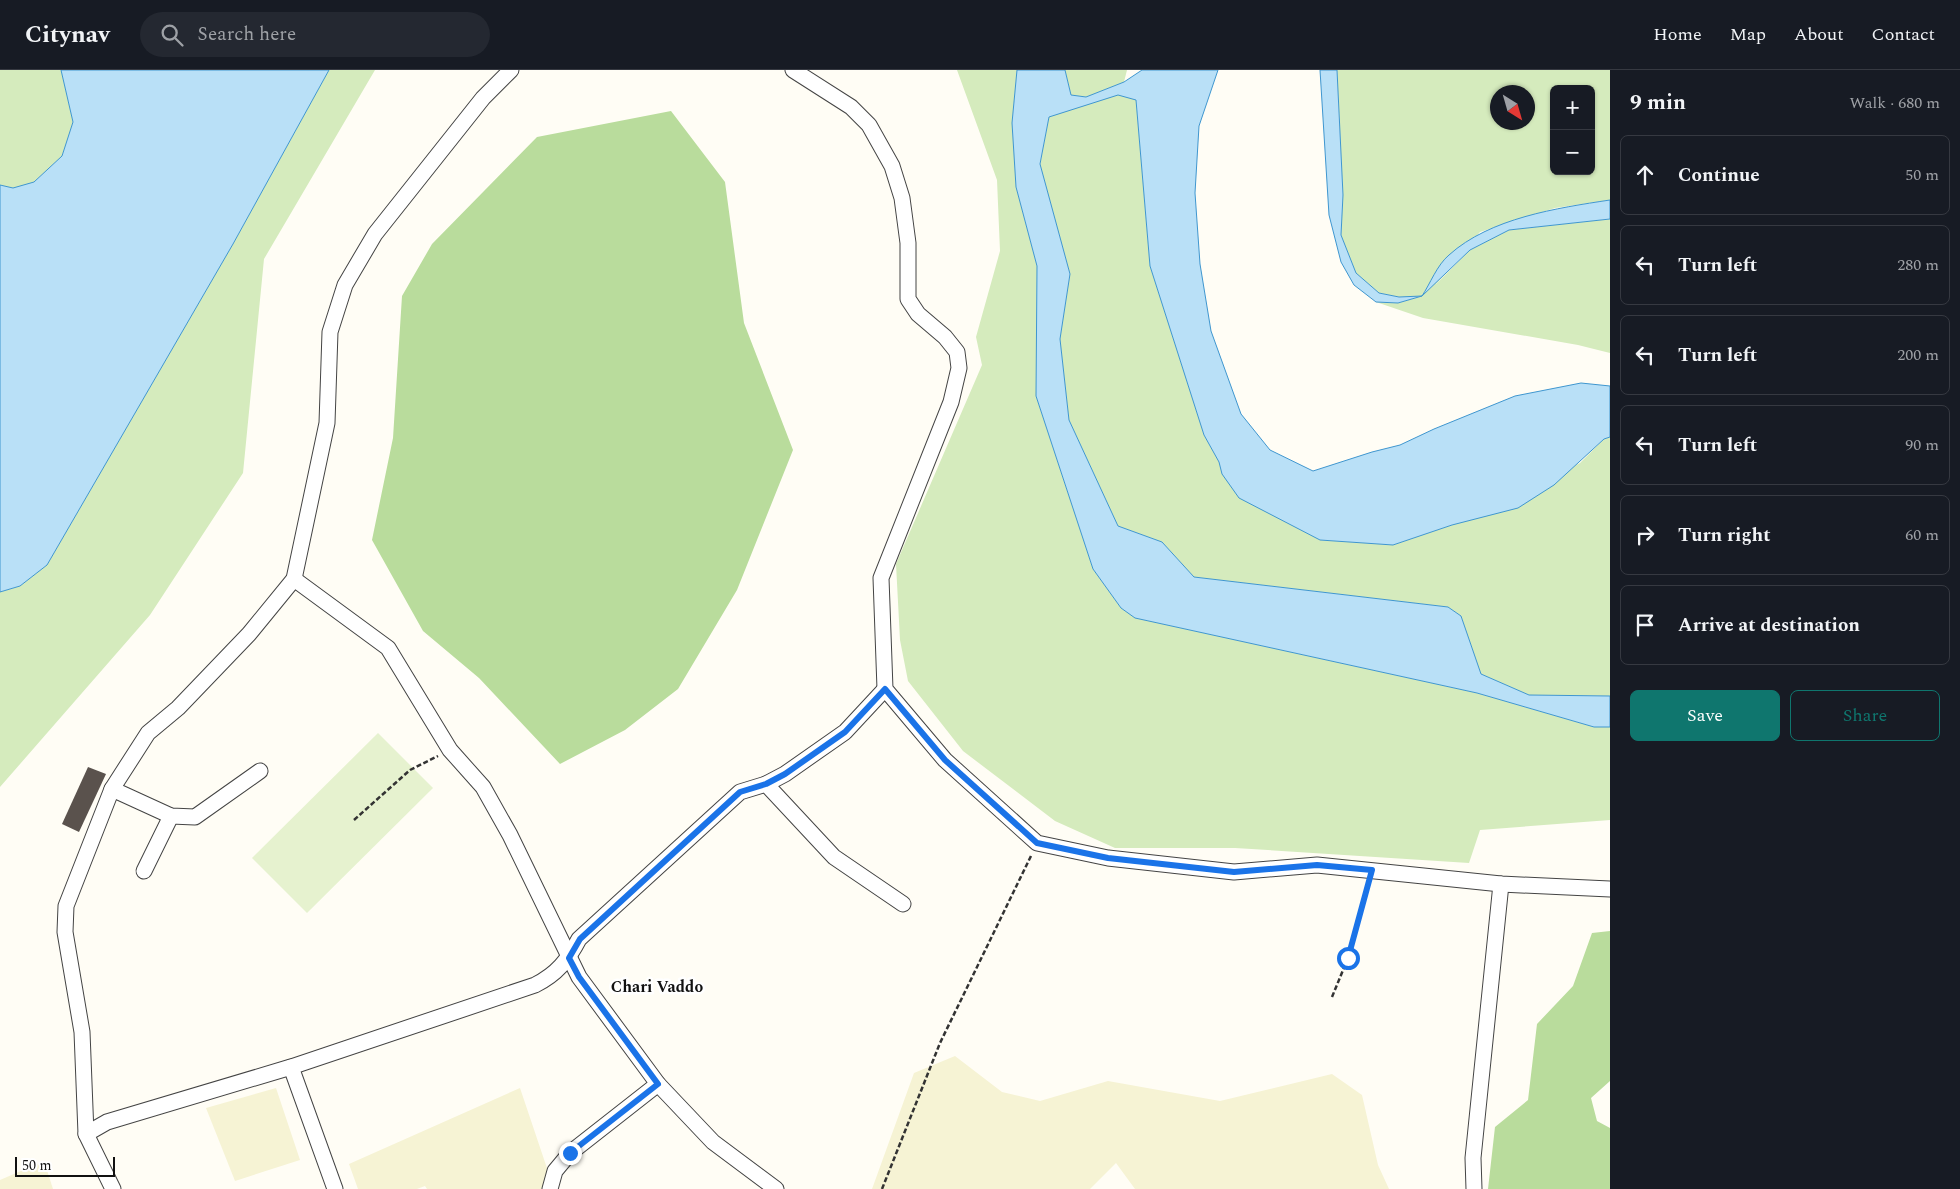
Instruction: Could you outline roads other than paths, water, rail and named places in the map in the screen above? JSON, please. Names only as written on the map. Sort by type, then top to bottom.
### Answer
[{"type":"street","points":[[114,1189],[86,1134],[82,1032],[65,932],[66,906],[112,790],[148,733],[178,708],[249,634],[294,579],[327,423],[330,332],[345,285],[375,234],[483,98],[511,70]]},
{"type":"street","points":[[793,70],[852,107],[869,125],[892,166],[902,198],[908,243],[908,299],[918,314],[945,337],[957,352],[959,368],[951,402],[881,578],[885,689],[945,760],[1037,843],[1108,858],[1234,872],[1317,865],[1501,884],[1610,890]]},
{"type":"street","points":[[294,579],[388,648],[450,750],[483,787],[501,819],[579,977],[658,1084],[713,1142],[776,1189]]},
{"type":"street","points":[[86,1134],[107,1122],[291,1067],[535,985],[552,977],[569,958],[580,939],[740,792],[766,784],[785,774],[845,732],[885,689]]},
{"type":"street","points":[[112,790],[171,816],[195,817],[260,771]]},
{"type":"street","points":[[766,784],[834,857],[903,904]]},
{"type":"street","points":[[144,871],[171,816]]},
{"type":"street","points":[[1474,1189],[1473,1158],[1501,884]]},
{"type":"street","points":[[291,1067],[335,1189]]},
{"type":"street","points":[[550,1189],[555,1171],[570,1153],[658,1084]]},
{"type":"water","points":[[61,70],[329,70],[233,244],[47,565],[20,586],[0,592],[0,185],[13,188],[34,182],[62,156],[73,122]]},
{"type":"water","points":[[1017,70],[1065,70],[1071,95],[1086,97],[1124,82],[1142,70],[1218,70],[1199,126],[1195,193],[1200,264],[1211,331],[1241,414],[1270,450],[1313,471],[1400,445],[1515,396],[1581,383],[1610,386],[1610,437],[1604,439],[1554,485],[1518,508],[1452,525],[1393,545],[1320,540],[1239,498],[1222,474],[1219,462],[1204,435],[1150,266],[1136,100],[1118,95],[1049,117],[1040,164],[1070,274],[1060,339],[1069,420],[1118,526],[1162,542],[1194,577],[1448,607],[1461,616],[1481,674],[1529,695],[1610,696],[1610,727],[1594,727],[1477,693],[1135,618],[1121,608],[1093,569],[1036,396],[1037,266],[1016,187],[1012,123]]},
{"type":"water","points":[[1320,70],[1337,70],[1343,195],[1341,235],[1356,273],[1379,293],[1399,297],[1422,296],[1398,303],[1376,302],[1354,285],[1341,262],[1329,215]]},
{"type":"water","points":[[1610,200],[1610,219],[1509,230],[1470,250],[1422,296],[1437,269],[1445,259],[1466,242],[1484,232],[1504,223],[1547,211]]},
{"type":"district","name":"Chari Vaddo","points":[[657,987]]}]
